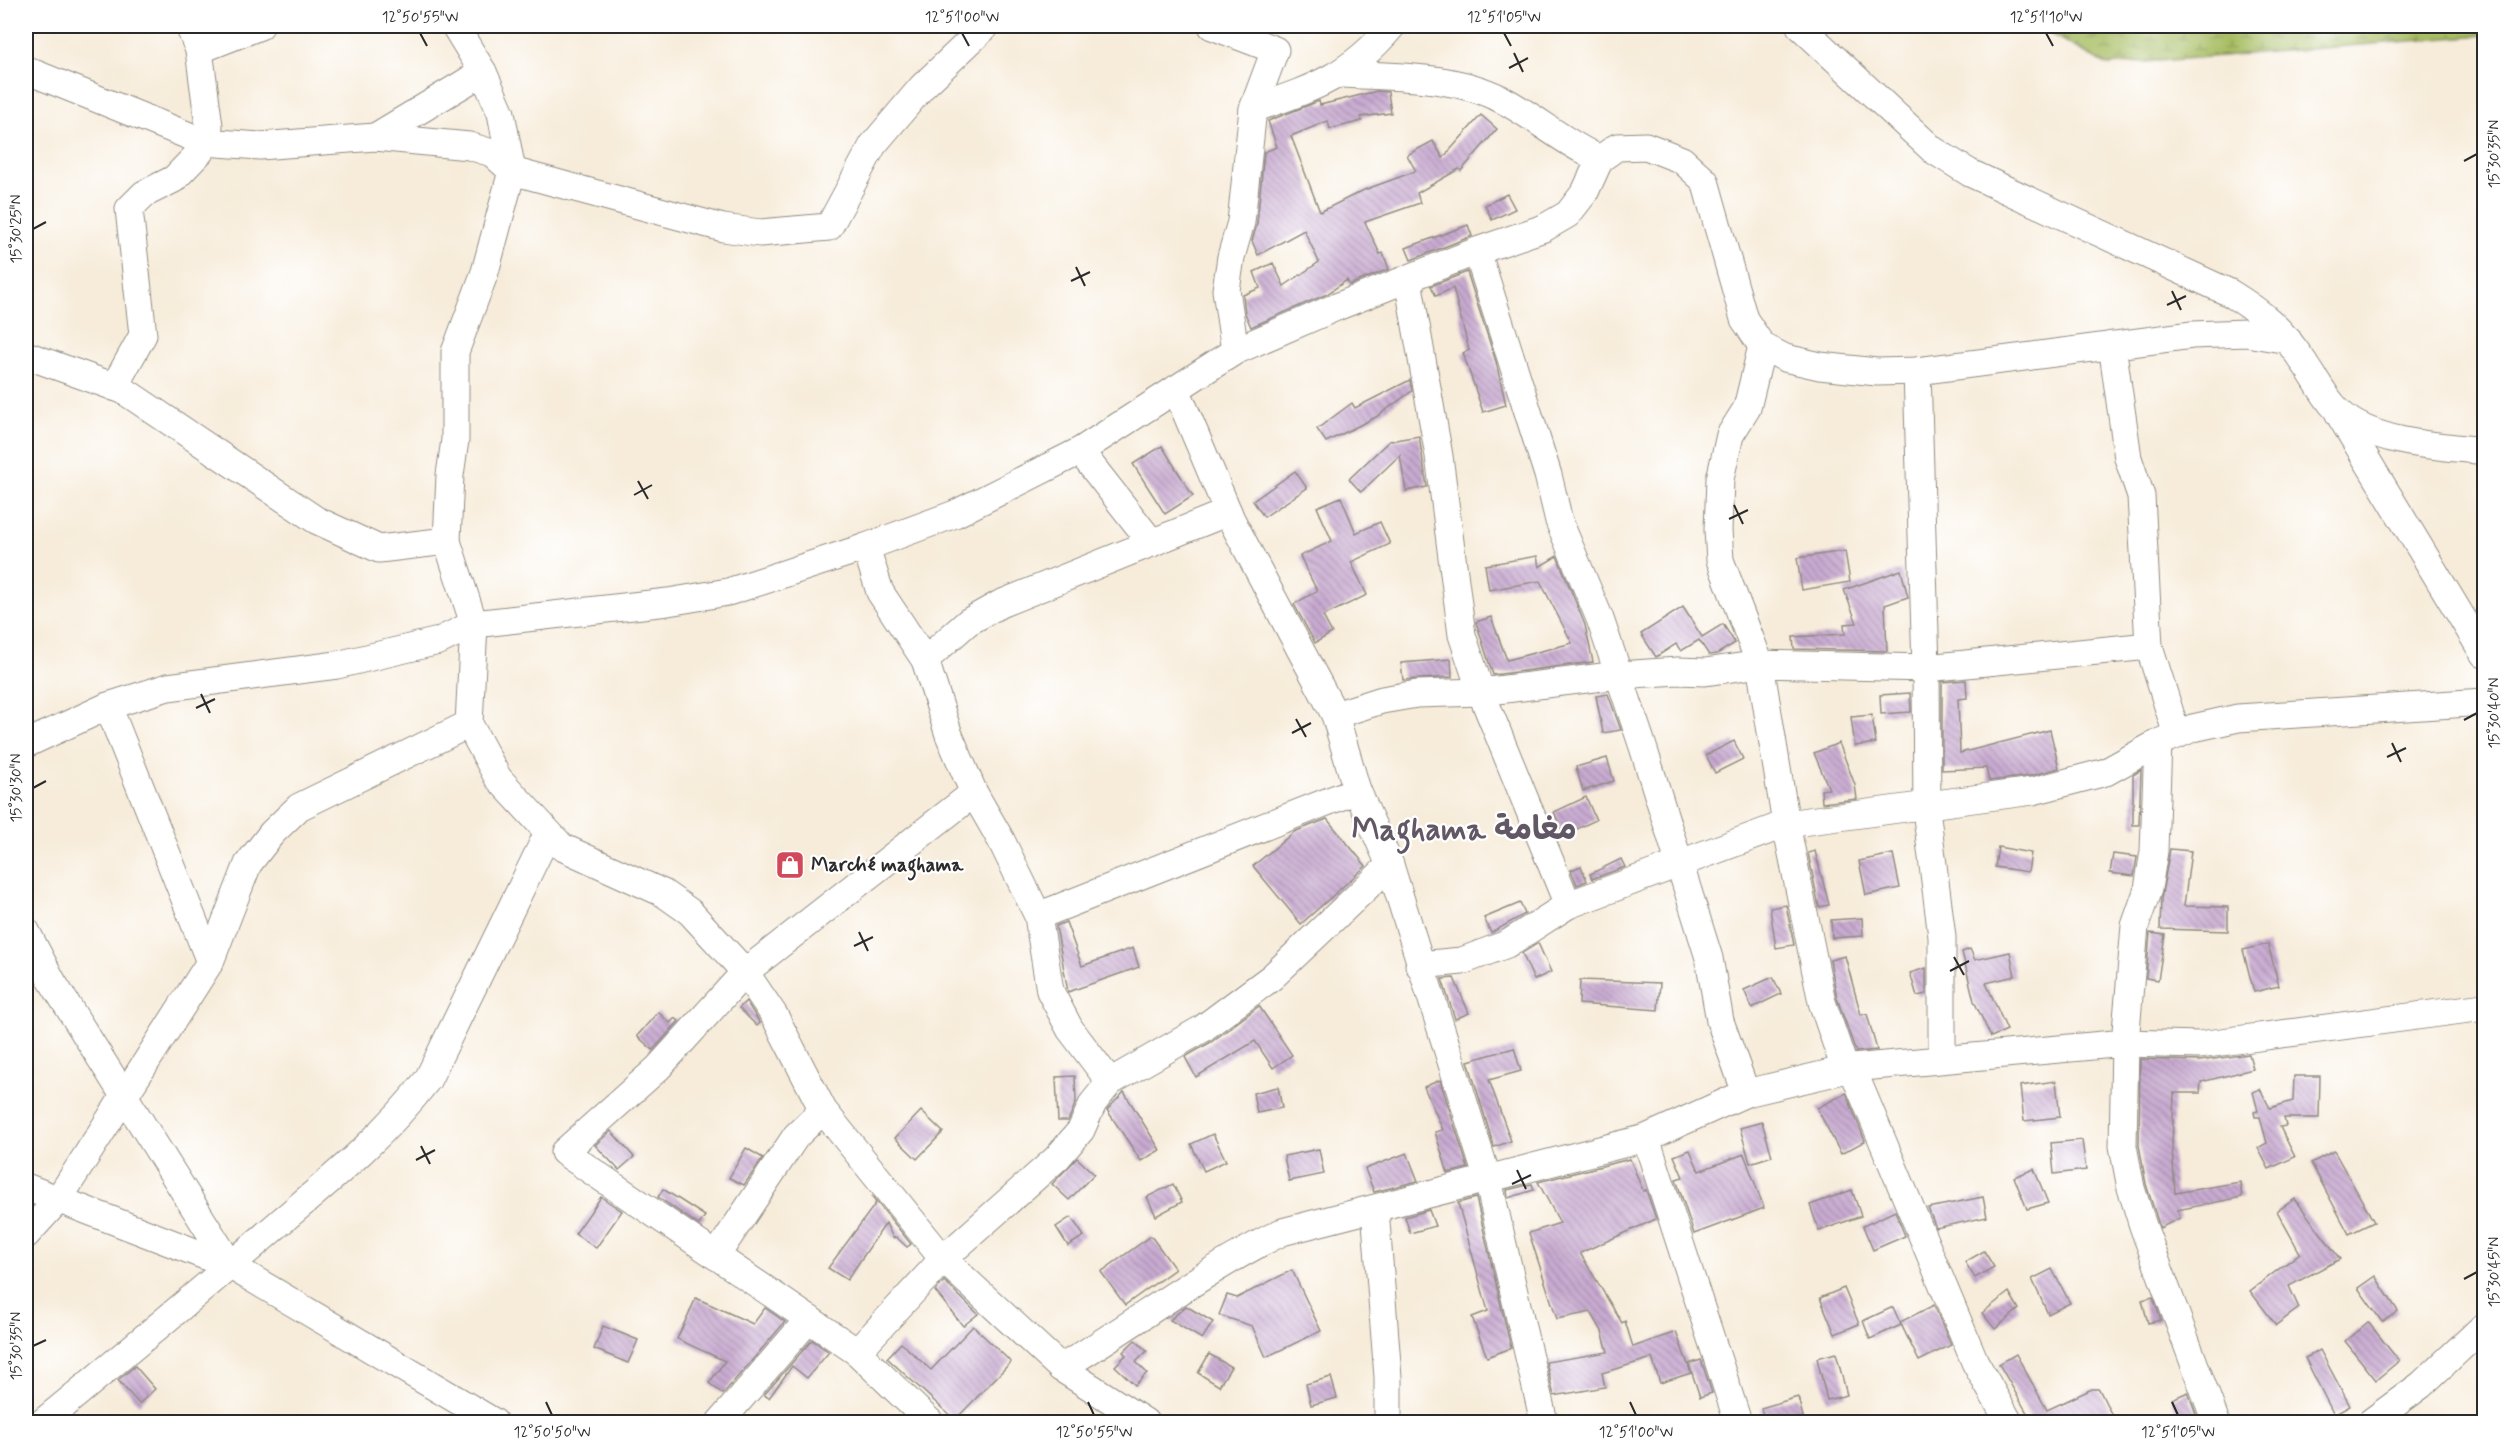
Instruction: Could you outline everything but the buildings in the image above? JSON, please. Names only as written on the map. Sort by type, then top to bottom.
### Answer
[{"type":"street","points":[[114,387],[143,335],[129,209],[144,194],[174,179],[200,152],[209,126],[199,50],[189,26]]},
{"type":"street","points":[[199,50],[260,26]]},
{"type":"street","points":[[26,70],[204,142],[260,146],[375,137],[469,146],[492,153],[512,171],[723,228],[760,233],[829,227],[873,145],[922,87],[986,26]]},
{"type":"street","points":[[1212,26],[1264,35],[1275,50],[1252,109],[1241,222],[1231,257],[1226,291],[1234,351]]},
{"type":"street","points":[[1252,109],[1318,87],[1342,74],[1374,48],[1392,26]]},
{"type":"street","points":[[1800,26],[1933,150],[1970,173],[2230,293],[2265,315],[2288,340],[2326,399],[2337,411],[2484,654]]},
{"type":"street","points":[[461,28],[501,113],[512,171],[485,272],[455,352],[455,440],[450,475],[447,541],[474,624],[469,724],[498,778],[562,847],[663,893],[690,912],[745,972],[774,1015],[823,1110],[943,1259],[1060,1368],[1144,1422]]},
{"type":"street","points":[[375,137],[483,72]]},
{"type":"street","points":[[1342,74],[1430,80],[1472,87],[1501,99],[1576,148],[1600,159]]},
{"type":"street","points":[[26,744],[108,706],[168,687],[338,665],[439,641],[474,624],[668,602],[728,592],[866,547],[955,514],[1080,451],[1234,351],[1477,251],[1544,228],[1568,214],[1585,192],[1600,159],[1617,147],[1646,146],[1682,160],[1705,181],[1744,319],[1761,346],[1785,358],[1820,366],[1877,372],[1917,371],[2192,335],[2246,333],[2288,340]]},
{"type":"street","points":[[1477,251],[1548,475],[1558,521],[1570,552],[1586,583],[1619,675],[1709,958],[1720,1021],[1746,1093]]},
{"type":"street","points":[[1408,280],[1439,456],[1462,635],[1481,692],[1568,905]]},
{"type":"street","points":[[2112,345],[2128,458],[2141,496],[2150,646],[2168,739],[2148,889],[2135,926],[2125,1043],[2123,1146],[2131,1188],[2216,1422]]},
{"type":"street","points":[[1761,346],[1747,408],[1730,435],[1720,479],[1718,530],[1720,560],[1760,664],[1786,824],[1822,1002],[1975,1362],[2009,1422]]},
{"type":"street","points":[[26,355],[123,390],[316,520],[380,549],[447,541]]},
{"type":"street","points":[[1917,371],[1926,668],[1927,807],[1942,937],[1942,1058]]},
{"type":"street","points":[[1176,389],[1228,512],[1335,715],[1357,790],[1390,865],[1419,965],[1488,1180],[1544,1422]]},
{"type":"street","points":[[2337,411],[2355,424],[2389,436],[2484,451]]},
{"type":"street","points":[[1080,451],[1152,543]]},
{"type":"street","points":[[925,660],[968,622],[1000,604],[1106,564],[1228,512]]},
{"type":"street","points":[[866,547],[880,592],[925,660],[949,735],[974,793],[1001,840],[1038,916],[1050,991],[1070,1029],[1110,1082]]},
{"type":"street","points":[[1335,715],[1382,700],[1417,694],[1481,692],[1678,670],[1705,672],[1760,664],[1926,668],[2150,646]]},
{"type":"street","points":[[1419,965],[1462,961],[1507,944],[1568,905],[1786,824],[1927,807],[2033,791],[2073,782],[2106,772],[2193,728],[2238,718],[2484,702]]},
{"type":"street","points":[[108,706],[210,962]]},
{"type":"street","points":[[26,1235],[58,1200],[126,1097],[210,962],[248,864],[272,833],[299,807],[469,724]]},
{"type":"street","points":[[1038,916],[1357,790]]},
{"type":"street","points":[[930,1422],[857,1352],[564,1152],[658,1068],[745,972],[974,793]]},
{"type":"street","points":[[43,1422],[231,1266],[386,1131],[428,1079],[548,833]]},
{"type":"street","points":[[857,1352],[943,1259],[1058,1158],[1081,1130],[1094,1103],[1110,1082],[1202,1029],[1272,977],[1390,865]]},
{"type":"street","points":[[26,931],[52,981],[231,1266]]},
{"type":"street","points":[[1060,1368],[1112,1338],[1246,1249],[1282,1232],[1646,1137],[1746,1093],[1849,1069],[1942,1058],[2125,1043],[2199,1045],[2484,1007]]},
{"type":"street","points":[[716,1256],[795,1136],[823,1110]]},
{"type":"street","points":[[1646,1137],[1738,1422]]},
{"type":"street","points":[[26,1186],[231,1266],[494,1422]]},
{"type":"street","points":[[1375,1209],[1388,1377],[1388,1422]]},
{"type":"street","points":[[720,1422],[808,1319]]},
{"type":"street","points":[[2371,1422],[2421,1385],[2484,1326]]},
{"type":"green space","points":[[2036,26],[2484,26],[2484,35],[2108,65]]},
{"type":"place","name":"Marché maghama","points":[[790,865]]},
{"type":"district","name":"Maghama مغامة","points":[[1464,830]]}]
